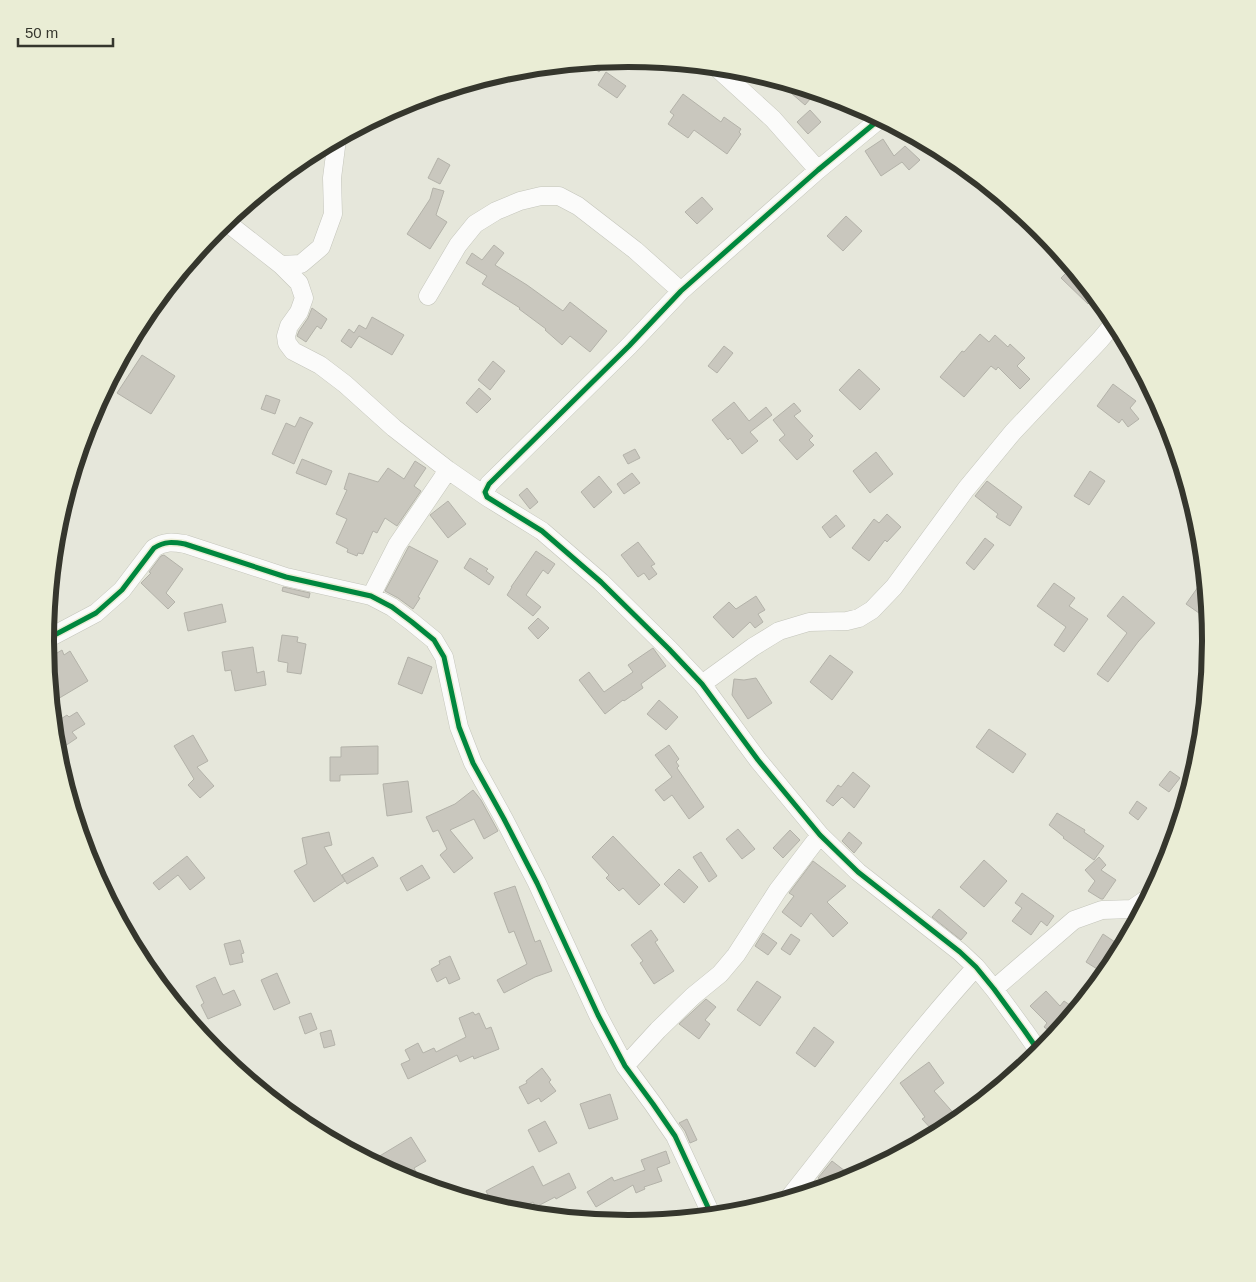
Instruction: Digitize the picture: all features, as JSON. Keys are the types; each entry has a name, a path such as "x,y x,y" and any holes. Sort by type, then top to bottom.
{"street":[{"path":"725,76 773,119 818,170"},
{"path":"487,497 485,492 489,484 629,346 681,291 818,170 875,123"},
{"path":"281,265 301,264 321,247 333,214 332,178 336,147"},
{"path":"428,296 458,245 475,224 512,204 541,196 560,196 578,206 635,250 681,291"},
{"path":"231,226 281,265 299,283 304,298 299,312 289,326 286,336 287,343 293,351 320,365 345,384 394,428 448,470 542,532 601,582 670,649 702,684 758,760 820,835 858,872 960,952 976,967 1035,1046"},
{"path":"702,684 753,647 779,631 809,622 847,621 858,618 872,610 894,587 966,489 1012,432 1109,329"},
{"path":"371,596 397,545 448,470"},
{"path":"54,635 96,613 122,590 154,548 161,543 172,542 185,544 286,577 371,596 392,607 434,640 444,657 459,727 472,764 504,819 598,1015 625,1066 675,1136 709,1209"},
{"path":"625,1066 693,996 720,974 736,955 778,890 820,835"},
{"path":"994,989 1074,920 1102,910 1132,909 1137,905"},
{"path":"795,1191 884,1076 976,967"}],"building":[{"path":"594,68 603,68 599,72"},
{"path":"606,72 626,86 617,98 598,85"},
{"path":"793,91 812,97 805,105 791,93"},
{"path":"683,94 721,122 724,117 741,129 739,132 741,134 727,154 694,130 688,138 668,124 674,115 670,112"},
{"path":"810,110 821,122 808,134 797,122"},
{"path":"883,139 894,156 905,146 920,160 909,170 902,162 881,176 865,151"},
{"path":"438,158 450,165 440,184 428,178"},
{"path":"433,188 444,191 436,215 447,222 430,249 407,234 430,199"},
{"path":"702,197 713,209 697,224 685,212"},
{"path":"846,216 862,231 843,251 827,236"},
{"path":"494,245 504,253 495,265 563,311 570,302 607,331 590,352 570,336 562,345 520,308 482,284 487,276 466,263 472,253 482,260"},
{"path":"1068,271 1091,301 1088,304 1061,278"},
{"path":"312,308 327,319 321,329 317,326 306,342 297,336"},
{"path":"372,317 404,335 392,355 359,336 351,348 341,341 349,329 354,333 359,325 366,329"},
{"path":"980,334 989,342 995,335 1008,347 1010,344 1025,358 1017,366 1030,379 1020,389 998,367 996,370 991,366 964,397 940,377 962,351 964,352"},
{"path":"724,346 733,353 717,373 708,366"},
{"path":"142,355 175,376 151,414 117,393"},
{"path":"493,361 505,371 490,390 478,380"},
{"path":"859,369 880,389 860,410 839,390"},
{"path":"1113,384 1136,401 1130,408 1139,419 1128,427 1122,419 1119,423 1097,406"},
{"path":"479,388 491,399 477,413 466,403"},
{"path":"266,395 280,400 275,414 261,409"},
{"path":"734,402 749,421 766,407 772,415 750,432 758,441 742,454 730,438 728,440 712,420"},
{"path":"794,403 801,411 794,416 813,436 809,440 814,445 797,460 779,440 785,435 773,420"},
{"path":"300,417 313,423 294,464 272,454 286,423 295,427"},
{"path":"635,449 640,458 628,464 623,455"},
{"path":"876,452 893,474 870,493 853,471"},
{"path":"302,459 332,471 326,485 296,473"},
{"path":"415,461 426,468 414,486 421,491 397,526 385,518 377,533 373,531 363,554 358,553 357,556 347,552 348,549 336,543 347,519 336,514 347,490 344,489 349,473 378,482 388,468 404,479"},
{"path":"1090,471 1105,481 1089,505 1074,496"},
{"path":"632,473 640,483 624,494 617,484"},
{"path":"599,476 612,492 594,508 581,492"},
{"path":"987,481 1022,507 1010,526 996,517 998,514 975,496"},
{"path":"527,488 538,502 530,509 519,495"},
{"path":"448,501 466,524 448,538 430,515"},
{"path":"887,514 901,527 887,542 885,540 869,561 852,548 874,519 879,523"},
{"path":"836,515 845,526 830,538 822,527"},
{"path":"985,538 994,545 974,570 966,563"},
{"path":"638,542 655,564 651,566 657,574 649,580 644,573 638,577 621,555"},
{"path":"409,546 438,561 413,609 385,591"},
{"path":"536,551 555,564 548,574 543,570 526,595 541,607 533,616 507,595"},
{"path":"164,555 183,569 166,593 175,602 168,609 141,583 151,573 149,572 161,556"},
{"path":"470,558 488,569 486,571 494,577 489,585 464,568"},
{"path":"1054,583 1075,598 1069,606 1088,619 1064,652 1054,645 1066,627 1037,606"},
{"path":"283,587 310,593 309,598 282,591"},
{"path":"1198,587 1199,588 1201,615 1186,604"},
{"path":"756,596 765,610 758,614 763,622 755,628 750,622 733,638 713,617 729,602 736,609"},
{"path":"1123,596 1155,623 1108,682 1097,674 1127,633 1107,616"},
{"path":"222,604 226,622 188,631 184,613"},
{"path":"538,618 549,628 538,639 528,628"},
{"path":"282,635 298,637 297,642 306,644 301,674 287,672 288,663 278,661"},
{"path":"253,647 257,673 264,671 266,685 235,691 231,670 225,671 222,652"},
{"path":"653,648 666,666 641,684 643,688 605,714 579,680 589,672 604,692 633,672 628,665"},
{"path":"62,650 64,655 70,651 88,681 57,699 55,679 54,655"},
{"path":"830,655 853,672 832,700 810,682"},
{"path":"408,657 432,667 422,694 398,684"},
{"path":"756,678 772,703 748,719 732,695 734,679"},
{"path":"659,700 678,717 666,730 647,714"},
{"path":"77,712 85,724 72,732 77,738 65,746 60,720 67,715 69,717"},
{"path":"989,729 1026,754 1013,773 976,747"},
{"path":"193,735 208,761 197,767 214,786 200,798 188,785 194,779 174,746"},
{"path":"669,745 679,759 676,762 679,766 677,768 704,807 689,819 672,795 664,801 655,790 672,777 655,755"},
{"path":"378,746 378,774 340,775 340,781 330,781 330,757 341,757 341,747"},
{"path":"1170,771 1180,778 1169,792 1159,785"},
{"path":"853,772 870,786 854,808 842,797 833,806 826,801 838,785 841,787"},
{"path":"408,781 412,812 387,816 383,784"},
{"path":"473,790 481,800 498,831 484,839 474,819 450,830 473,858 454,873 440,855 447,849 438,830 433,832 426,817 455,804"},
{"path":"1137,801 1147,808 1138,820 1129,813"},
{"path":"1057,813 1085,830 1084,832 1104,846 1094,860 1063,838 1049,825"},
{"path":"738,829 755,849 742,859 726,839"},
{"path":"790,830 800,840 783,858 773,848"},
{"path":"329,832 332,845 324,847 345,881 314,902 294,871 307,864 302,838"},
{"path":"849,832 862,843 854,853 842,841"},
{"path":"613,836 660,885 639,905 623,888 619,891 606,878 609,875 592,857"},
{"path":"701,852 717,876 709,882 693,857"},
{"path":"187,856 205,878 190,890 178,875 159,890 153,883"},
{"path":"373,857 378,866 347,884 342,875"},
{"path":"1099,857 1106,865 1101,870 1116,880 1103,899 1088,891 1095,881 1085,870"},
{"path":"984,860 1007,881 984,907 960,887"},
{"path":"813,861 846,886 827,902 848,923 833,937 811,913 801,927 782,912 794,896 789,893"},
{"path":"422,865 430,878 407,891 400,878"},
{"path":"679,869 698,887 684,903 664,884"},
{"path":"515,886 535,942 540,940 552,971 535,977 504,993 497,980 527,964 514,931 509,933 494,893"},
{"path":"1022,893 1054,916 1047,926 1041,921 1031,935 1012,921 1022,908 1015,903"},
{"path":"939,909 967,933 961,940 932,917"},
{"path":"651,930 658,940 655,942 674,971 654,984 640,963 643,961 631,945"},
{"path":"763,933 777,943 768,955 755,946"},
{"path":"791,934 800,940 790,955 781,949"},
{"path":"1103,934 1116,943 1098,970 1086,962"},
{"path":"240,940 244,953 241,954 243,962 230,965 224,944"},
{"path":"450,956 460,979 449,984 446,977 437,982 431,969 440,964 439,961"},
{"path":"277,973 290,1003 274,1010 261,980"},
{"path":"215,977 223,995 234,990 241,1005 208,1019 201,1005 204,1003 196,986"},
{"path":"757,981 781,997 760,1026 737,1010"},
{"path":"1046,991 1060,1006 1064,1001 1072,1006 1049,1031 1044,1027 1047,1023 1030,1006"},
{"path":"706,999 716,1007 705,1020 710,1024 699,1039 679,1024"},
{"path":"473,1012 475,1015 479,1013 486,1029 491,1027 499,1049 474,1059 473,1056 460,1062 457,1055 408,1079 401,1064 410,1060 405,1050 418,1043 423,1053 434,1048 436,1052 466,1037 459,1018"},
{"path":"311,1013 317,1029 305,1034 299,1017"},
{"path":"814,1027 834,1042 815,1067 796,1053"},
{"path":"331,1030 335,1045 324,1048 320,1033"},
{"path":"929,1062 944,1083 934,1091 954,1113 931,1128 922,1119 925,1117 900,1083"},
{"path":"542,1068 556,1091 541,1102 539,1098 528,1104 519,1087 527,1083 526,1081"},
{"path":"610,1094 618,1119 589,1129 580,1104"},
{"path":"687,1119 697,1140 690,1143 679,1123"},
{"path":"545,1121 557,1143 539,1152 528,1130"},
{"path":"411,1137 426,1161 414,1168 418,1176 378,1157"},
{"path":"666,1151 670,1163 657,1168 662,1181 644,1187 645,1189 636,1193 633,1185 596,1207 587,1192 612,1177 614,1181 645,1170 641,1160"},
{"path":"832,1161 845,1171 843,1174 823,1181 818,1178"},
{"path":"533,1166 543,1186 569,1173 576,1188 536,1207 533,1202 526,1206 490,1198 486,1191"}],"cycle path":[{"path":"875,123 818,170 681,291 629,346 489,484 485,492 487,497 542,531 601,582 669,649 702,684 758,760 820,835 858,872 960,952 976,967 1035,1046"},
{"path":"54,635 96,613 122,590 154,548 165,543 173,543 185,544 286,577 371,596 392,607 434,640 444,657 459,727 473,763 537,883 598,1015 625,1066 675,1136 709,1209"}]}
